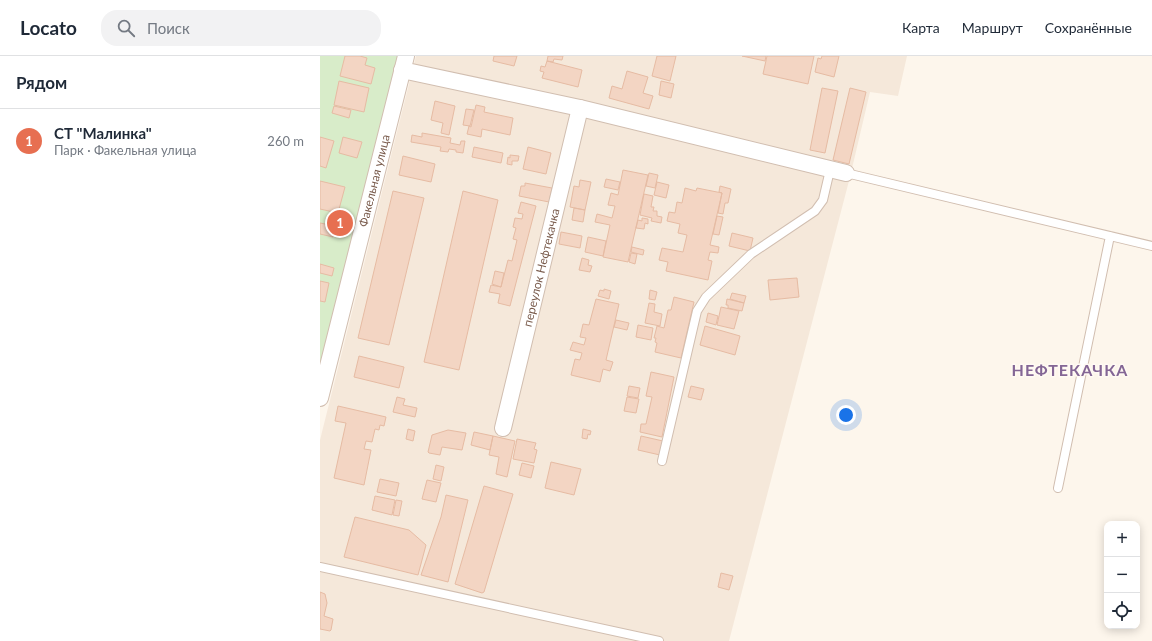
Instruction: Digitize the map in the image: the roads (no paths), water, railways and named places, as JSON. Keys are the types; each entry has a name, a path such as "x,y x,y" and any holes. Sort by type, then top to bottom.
{"street":[{"path":"404,63 846,174"},
{"name":"Факельная улица","path":"320,398 404,63"},
{"name":"переулок Нефтекачка","path":"504,428 580,108"}],"lane":[{"path":"662,461 697,311 706,297 751,254 815,211 823,200 830,170"},
{"path":"846,174 1152,246"},
{"path":"1058,488 1110,236"},
{"path":"320,567 659,641"}],"place":[{"name":"СТ \"Малинка\"","path":"340,223"}],"district":[{"name":"НЕФТЕКАЧКА","path":"1070,370"}]}
